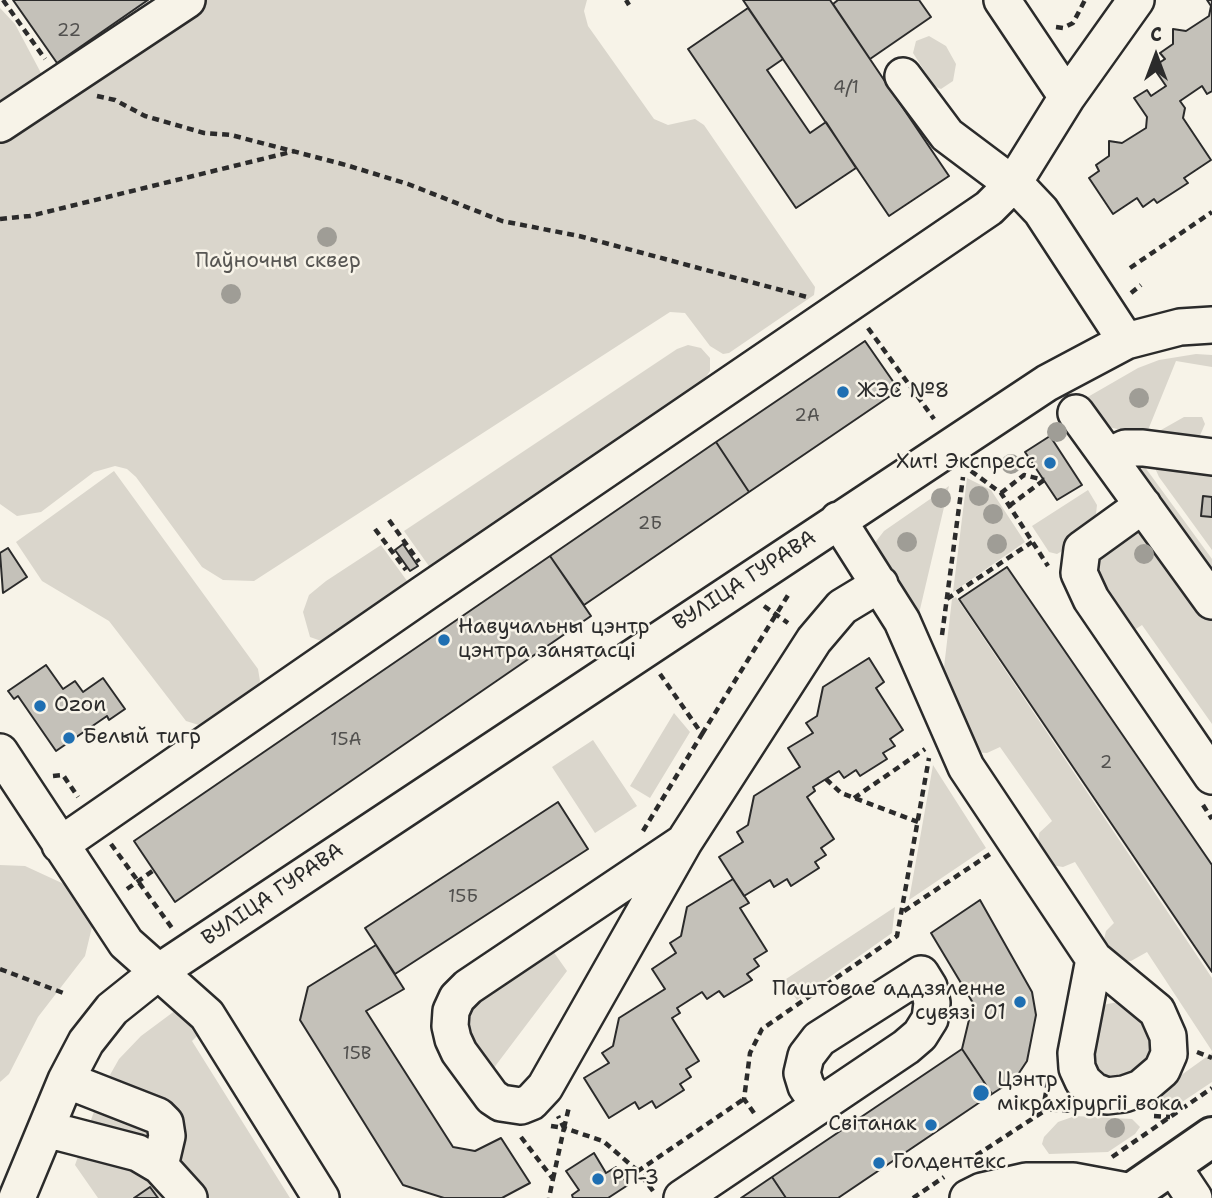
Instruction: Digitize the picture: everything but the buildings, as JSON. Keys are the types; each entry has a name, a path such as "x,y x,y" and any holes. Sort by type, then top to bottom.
{"main road":[{"path":"1128,1195 1212,1138"}],"street":[{"path":"0,124 63,85 187,0"},
{"path":"1002,0 1066,97"},
{"path":"60,845 429,589 853,314 978,217 1013,184 1066,97 1136,0"},
{"path":"903,76 947,135 1013,184 1050,222 1126,341"},
{"name":"ВУЛІЦА ГУРАВА","path":"17,1198 66,1080 97,1025 124,997 1047,383 1126,341 1180,327 1212,326"},
{"path":"1076,413 1212,601"},
{"path":"1108,456 1125,448 1143,448 1212,457"},
{"path":"1143,505 1082,549 1079,573 1091,600 1212,776"},
{"path":"838,520 880,584 912,641 966,767 1094,959 1157,1011 1166,1028 1169,1045 1162,1070 1132,1092 1107,1096 1088,1087 1079,1075 1076,1053 1094,959"},
{"path":"684,842 468,987 457,998 451,1011 453,1039 459,1052 492,1097 501,1103 521,1106 531,1102 545,1087 684,842 821,629 842,607 880,584"},
{"path":"0,752 126,943 207,1015 321,1198"},
{"path":"66,1080 159,1116 165,1124 167,1136 160,1166"},
{"path":"682,1198 819,1105"},
{"path":"47,1129 127,1149 160,1166 189,1198"},
{"path":"1172,1165 1194,1198"},
{"path":"961,1185 1073,1181 1128,1195"}],"path":[{"path":"3,0 68,90 115,100 145,116 204,133 231,135 296,151 408,184 502,221 534,225 591,239 853,314 886,349 934,419"},
{"path":"1049,22 1057,27 1068,26 1085,0"},
{"path":"0,219 30,216 296,151"},
{"path":"1130,268 1212,212"},
{"path":"942,639 964,466"},
{"path":"1001,493 1024,475 1044,480 1009,506"},
{"path":"389,520 429,589"},
{"path":"375,529 429,589"},
{"path":"947,600 1032,542"},
{"path":"702,734 795,583"},
{"path":"769,1137 744,1099 750,1053 762,1029 897,936 931,745 854,798"},
{"path":"826,779 836,790 918,822"},
{"path":"903,912 996,850"},
{"path":"117,895 154,870"},
{"path":"0,969 66,994"},
{"path":"1043,1110 1049,1073"},
{"path":"965,1163 1043,1110 1088,1087"},
{"path":"1073,1181 1212,1088"},
{"path":"492,1097 553,1179"},
{"path":"638,1171 744,1099"},
{"path":"549,1198 564,1128 603,1141 638,1171 658,1198"},
{"path":"913,1198 961,1185"}],"green space":[{"name":"Паўночны сквер","path":"207,0 587,0 584,11 588,26 654,119 668,125 695,119 704,125 815,287 814,295 729,353 723,354 710,346 685,313 670,312 254,581 223,580 202,567 136,477 127,469 115,466 94,472 41,512 17,516 0,504 0,8 15,24 41,73 53,81 86,83"},
{"path":"929,36 946,46 956,64 953,81 941,89 934,86 913,53 916,41"},
{"path":"688,345 701,348 710,358 710,371 702,383 431,569 404,531 677,349"},
{"path":"1196,354 1212,355 1212,367 1176,361 1146,435 1108,427 1086,398 1138,368 1159,360"},
{"path":"1184,417 1202,417 1205,424 1198,440 1212,473 1212,550 1159,477 1151,459 1154,434"},
{"path":"1139,459 1212,559 1212,581 1137,473"},
{"path":"114,471 258,669 260,681 254,692 202,726 186,721 109,621 42,581 16,542"},
{"path":"967,478 991,490 1025,542 953,592"},
{"path":"949,486 917,622 875,552 874,544 884,531"},
{"path":"1088,490 1097,505 1096,514 1062,551 1057,554 1049,552 1032,526"},
{"path":"1137,525 1212,618 1212,724 1142,625 1128,634 1097,586 1091,556"},
{"path":"381,545 410,585 324,642 310,637 303,612 309,595"},
{"path":"956,597 1212,978 1212,1051 1147,952 1131,961 1117,960 1103,943 1106,931 1114,923 1075,862 1063,867 1051,865 1038,848 1039,833 1052,821 1000,747 987,753 973,752 941,693 952,599"},
{"path":"674,713 690,732 650,798 630,786"},
{"path":"593,740 637,806 595,833 552,767"},
{"path":"933,765 986,848 909,900"},
{"path":"0,865 25,866 64,884 77,897 92,927 85,956 38,1017 9,1074 0,1082"},
{"path":"895,907 892,933 797,1000 783,981"},
{"path":"548,944 567,971 487,1077 459,1014"},
{"path":"1119,1002 1141,1017 1154,1040 1152,1058 1132,1074 1112,1081 1097,1074 1092,1060 1102,1008 1107,1004"},
{"path":"176,1010 203,1030 192,1041 290,1198 98,1198 75,1165 102,1089 119,1059 141,1036"},
{"path":"1212,1053 1212,1082 1173,1108 1163,1109 1155,1105 1153,1097 1159,1091"},
{"path":"1075,1116 1132,1119 1140,1127 1135,1134 1108,1152 1049,1154 1042,1144 1044,1137 1058,1122"}],"place":[{"name":"ЖЭС №8","path":"843,392"},
{"name":"Хит! Экспресс","path":"1050,463"},
{"name":"Навучальны цэнтр цэнтра занятасці","path":"444,640"},
{"name":"Ozon","path":"40,706"},
{"name":"Белый тигр","path":"69,738"},
{"name":"Паштовае аддзяленне сувязі 01","path":"1020,1002"},
{"name":"Цэнтр мікрахірургіі вока","path":"981,1093"},
{"name":"Світанак","path":"931,1125"},
{"name":"Голдентекс","path":"879,1163"},
{"name":"РП-3","path":"598,1179"}]}
